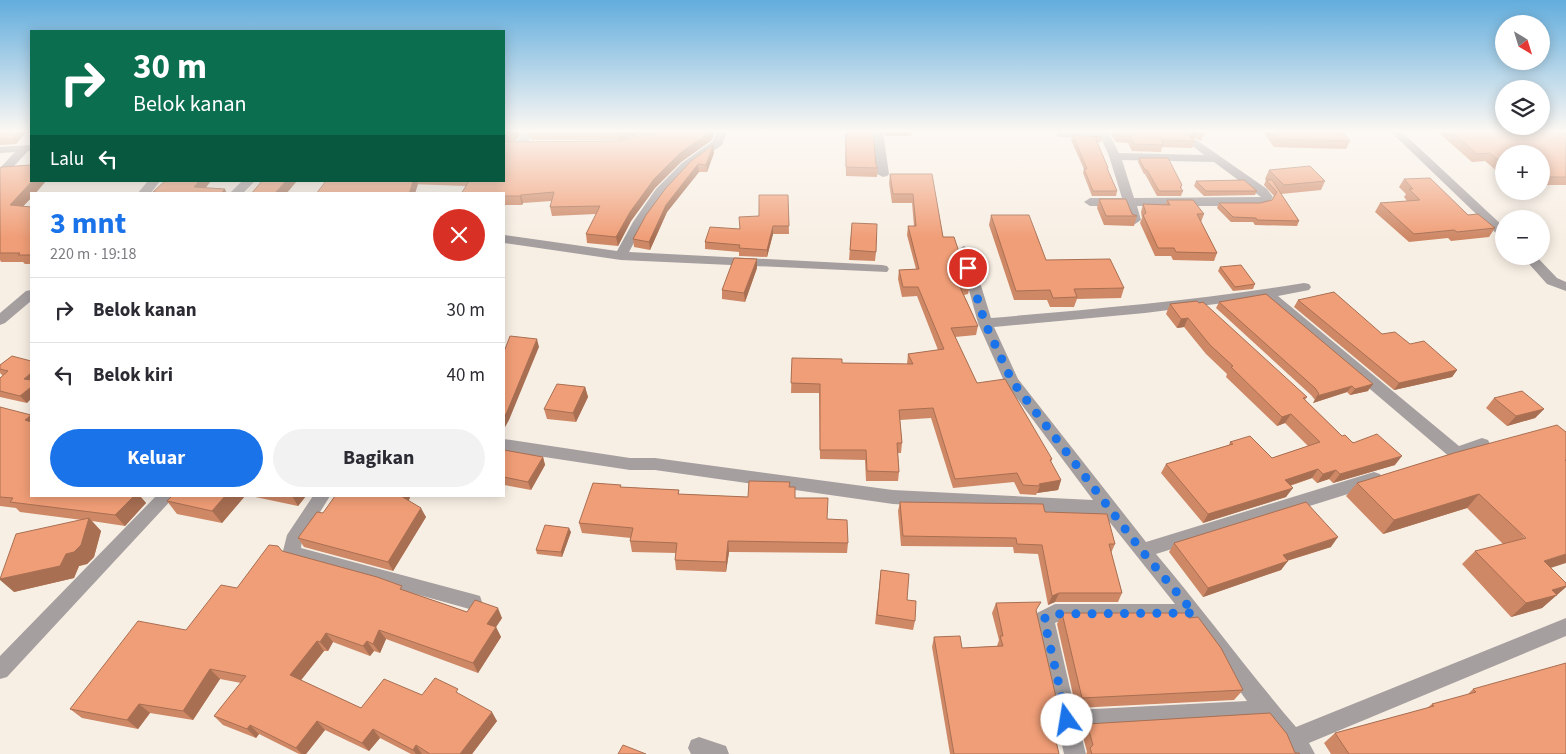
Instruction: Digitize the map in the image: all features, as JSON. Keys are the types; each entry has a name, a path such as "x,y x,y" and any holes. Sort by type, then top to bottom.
{"street":[{"path":"621,256 637,224 653,199 685,167"},
{"path":"882,167 883,174"},
{"path":"1118,167 1135,220"},
{"path":"1090,202 1258,202 1265,200 1267,197 1262,192 1227,167"},
{"path":"1433,167 1495,226"},
{"path":"146,192 153,182"},
{"path":"238,192 248,182"},
{"path":"505,239 621,256 882,269"},
{"path":"964,250 985,323 1012,381 1108,508 1194,613 1298,747 1566,627"},
{"path":"1537,265 1552,281 1566,288"},
{"path":"985,323 1199,302 1267,294 1304,287"},
{"path":"1267,294 1457,454"},
{"path":"0,320 30,295"},
{"path":"1199,302 1213,315"},
{"path":"505,444 630,464 655,464 893,497 1108,508"},
{"path":"1439,459 1482,444"},
{"path":"1142,551 1394,473"},
{"path":"0,670 166,497"},
{"path":"321,497 293,540 292,551 296,554 473,602"},
{"path":"1075,754 1044,619 1050,614 1194,613"},
{"path":"1067,720 1268,710"}],"building":[{"path":"30,167 31,182 10,205 30,207 30,255 0,253 0,168"},
{"path":"505,167 666,167 654,179 630,212 616,237 586,234 600,206 550,207 554,192 505,196 505,192 462,192 468,182 505,182"},
{"path":"685,167 696,167 666,205 649,242 633,239 646,215 666,188"},
{"path":"1086,167 1108,167 1117,191 1093,191 1084,169 1087,169"},
{"path":"1144,167 1173,167 1183,191 1159,191 1147,170"},
{"path":"1311,167 1325,181 1284,185 1269,170"},
{"path":"1550,167 1566,167 1566,177 1550,177"},
{"path":"890,174 932,174 943,237 954,237 970,285 959,285 978,326 951,328 977,383 1005,379 1052,459 1050,460 1061,480 1039,484 1040,486 1023,485 1017,473 955,479 933,408 899,410 902,443 897,443 899,472 867,471 866,450 820,450 820,384 791,383 792,358 842,359 842,363 913,364 908,354 944,349 918,287 903,287 899,270 919,269 908,226 916,226 913,194 893,194"},
{"path":"1430,178 1468,215 1478,214 1495,228 1414,234 1380,203 1420,200 1409,189 1413,189 1404,179"},
{"path":"1244,180 1257,191 1206,191 1196,181"},
{"path":"1266,180 1272,180 1299,221 1257,220 1256,218 1233,217 1219,203 1260,203 1272,200 1277,192"},
{"path":"164,182 198,182 194,187 225,189 222,192 153,192"},
{"path":"261,182 285,182 276,192 253,192"},
{"path":"325,182 413,182 410,192 318,192"},
{"path":"759,195 788,195 789,226 773,226 767,250 739,248 740,245 705,242 710,227 740,229 739,217 759,216"},
{"path":"1099,199 1126,199 1132,214 1137,216 1106,216"},
{"path":"1167,200 1193,200 1204,214 1197,214 1217,253 1176,252 1174,248 1158,248 1143,215 1146,213 1143,204 1170,205"},
{"path":"991,215 1029,215 1046,260 1110,259 1124,288 1074,289 1077,297 1053,298 1050,290 1016,291"},
{"path":"852,223 877,224 876,252 850,250"},
{"path":"734,258 757,259 744,293 722,290"},
{"path":"1241,265 1255,284 1235,287 1220,267"},
{"path":"1334,292 1382,334 1395,332 1410,344 1424,341 1457,370 1399,383 1298,300"},
{"path":"1266,294 1373,384 1355,389 1352,386 1317,396 1319,394 1315,388 1219,302"},
{"path":"1197,301 1199,303 1203,302 1307,397 1303,398 1342,436 1345,435 1353,443 1377,434 1402,456 1340,474 1336,470 1323,474 1318,469 1285,480 1293,488 1208,514 1166,464 1233,444 1230,442 1250,436 1272,458 1320,442 1291,414 1282,417 1210,345 1188,318 1181,319 1170,304"},
{"path":"510,336 537,339 505,415 505,349"},
{"path":"12,356 30,361 30,374 24,379 30,380 30,388 20,396 0,391 0,378 8,371 0,369 0,365"},
{"path":"557,384 585,387 573,413 544,409"},
{"path":"1522,391 1544,409 1516,416 1494,398"},
{"path":"0,407 30,415 25,420 30,422 30,497 133,497 115,515 10,502 13,498 0,497"},
{"path":"1557,425 1566,432 1566,554 1544,561 1566,583 1566,586 1552,590 1557,595 1526,603 1475,551 1526,538 1479,494 1394,520 1357,483 1454,453"},
{"path":"505,450 543,457 528,482 505,477"},
{"path":"749,481 790,482 789,487 795,487 795,498 828,498 827,519 847,520 848,543 728,541 726,562 675,560 677,543 630,541 633,528 579,523 593,483 621,485 620,487 679,490 678,494 748,497"},
{"path":"171,497 224,497 212,511 167,501"},
{"path":"334,497 403,497 421,508 388,562 298,538 317,512 323,513"},
{"path":"900,502 1043,504 1045,512 1107,514 1115,544 1109,544 1122,593 1059,593 1052,596 1042,545 1017,544 1016,538 903,536"},
{"path":"1306,502 1338,537 1283,555 1288,561 1208,588 1174,543"},
{"path":"89,518 81,545 74,552 66,554 60,566 0,579 16,534"},
{"path":"545,525 569,528 561,552 536,550"},
{"path":"269,545 278,546 282,551 377,577 402,586 400,589 467,612 475,600 498,608 487,624 496,627 473,663 379,630 373,644 367,641 363,646 326,633 320,642 317,641 290,675 361,708 384,679 422,695 435,678 458,689 456,692 492,712 460,754 430,754 416,745 413,750 373,729 362,743 317,721 296,748 250,725 247,729 214,716 246,676 210,669 183,711 139,704 127,720 70,709 138,621 186,630 221,585 237,588"},
{"path":"881,570 909,574 907,600 916,601 915,621 877,615"},
{"path":"1041,602 1036,610 1061,719 1051,720 1059,754 954,754 934,637 960,636 962,648 1003,646 1000,636 1003,636 996,603"},
{"path":"1062,613 1187,613 1189,618 1198,617 1221,648 1243,690 1082,698"},
{"path":"1566,663 1566,754 1349,754 1335,733 1434,706 1432,704 1476,692 1473,689"},
{"path":"1270,713 1287,734 1295,753 1300,754 1092,754 1090,748 1093,745 1087,724"},
{"path":"623,745 646,754 618,754"}],"route":[{"path":"968,268 985,323 1012,381 1142,551 1194,613 1055,613 1050,614 1044,619 1067,720"}]}
